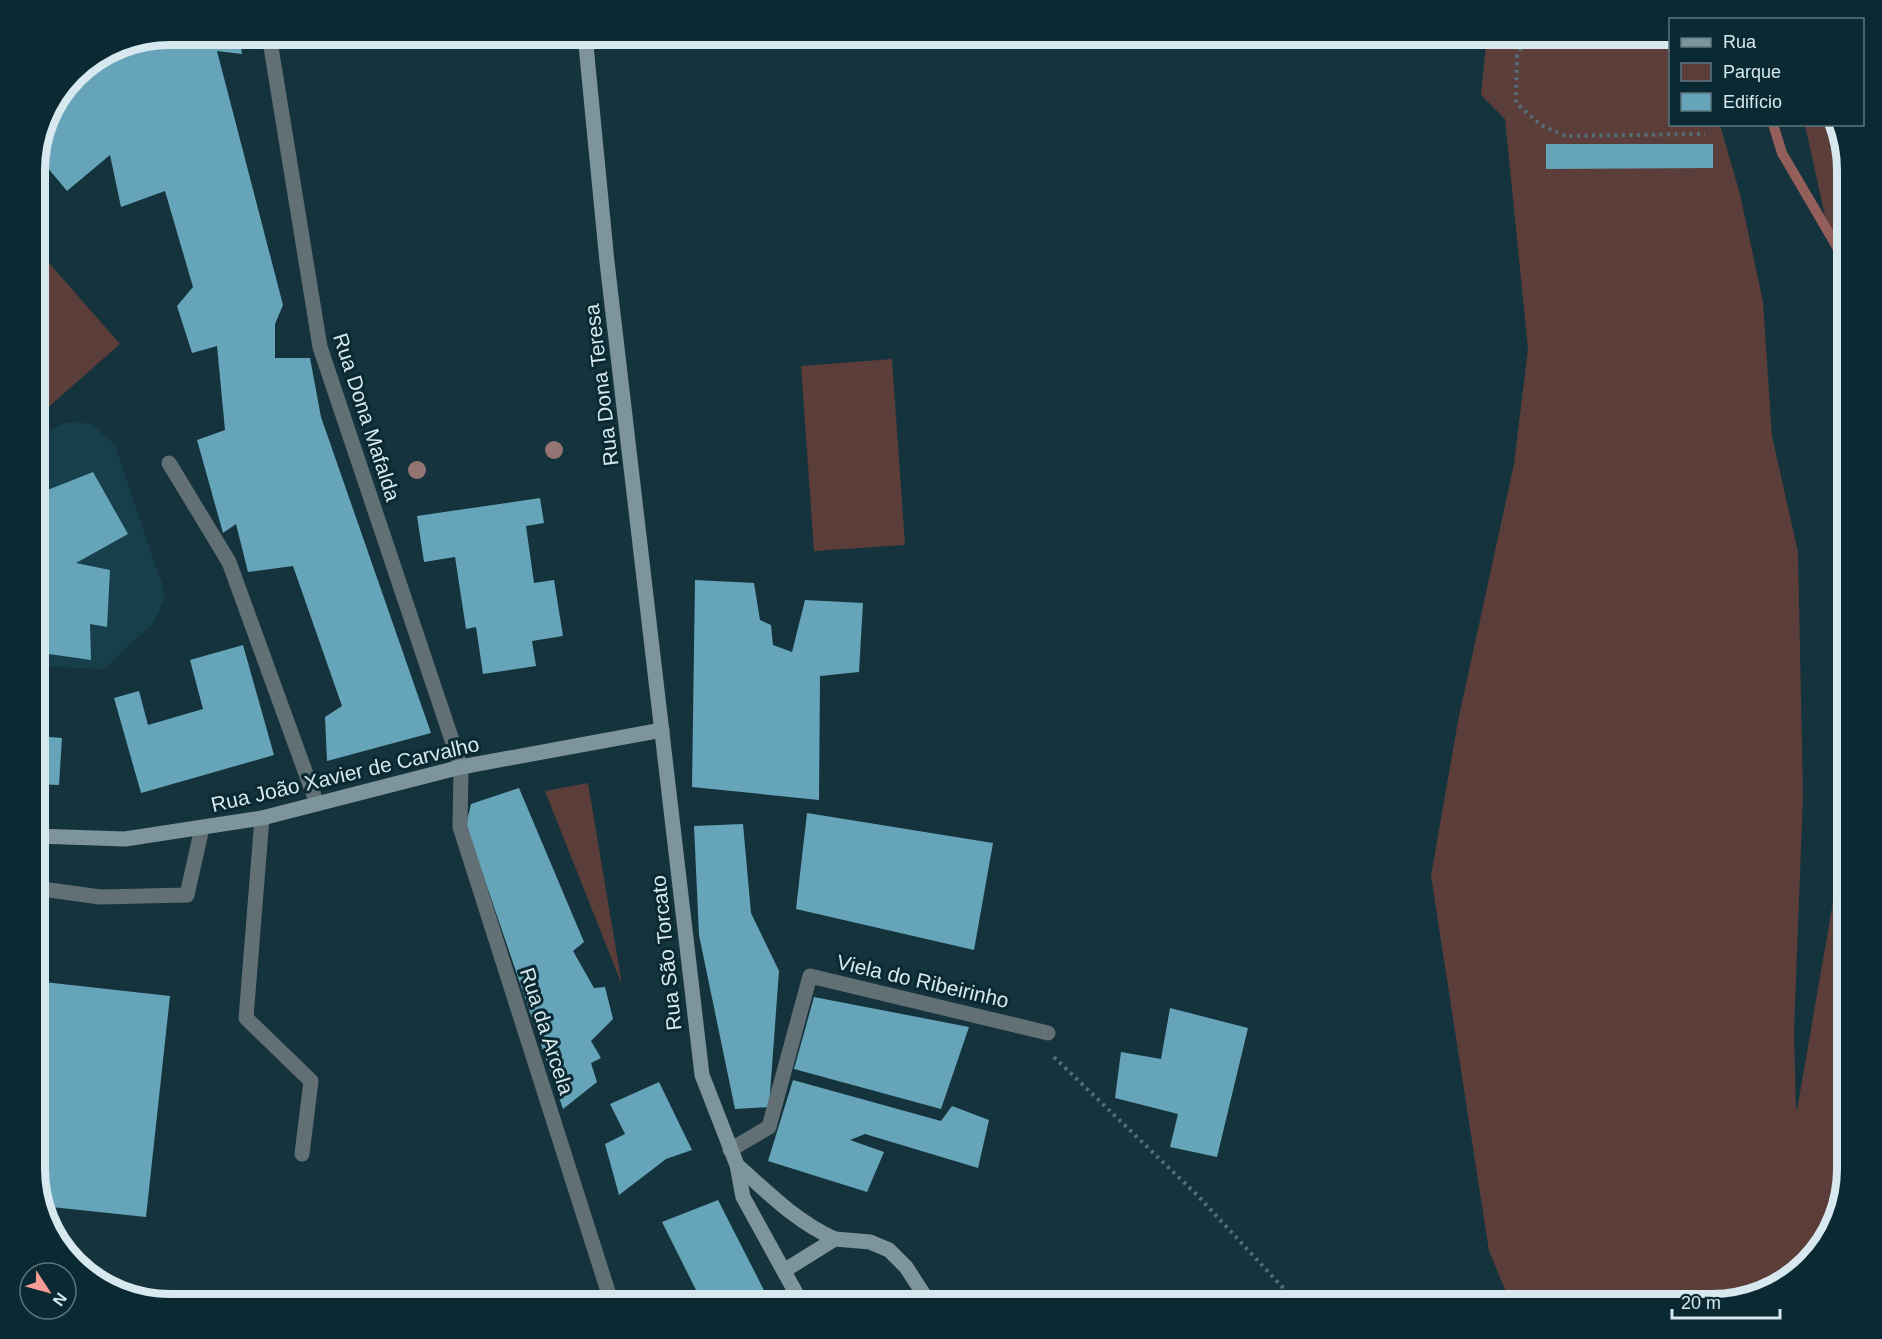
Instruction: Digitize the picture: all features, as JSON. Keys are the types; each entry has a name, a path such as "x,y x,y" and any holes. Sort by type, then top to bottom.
{"street":[{"name":"Rua Dona Mafalda","path":"271,45 320,347 462,767"},
{"name":"Rua Dona Teresa","path":"586,45 607,262 662,730"},
{"path":"169,463 229,562 317,804"},
{"name":"Rua João Xavier de Carvalho","path":"45,836 125,839 262,818 462,767 662,730"},
{"name":"Rua São Torcato","path":"662,730 702,1076 737,1166 743,1197 797,1294"},
{"name":"Rua da Arcela","path":"462,767 460,827 609,1294"},
{"path":"262,818 246,1017 312,1081 302,1154"},
{"path":"45,889 100,897 187,895 202,828"},
{"name":"Viela do Ribeirinho","path":"730,1150 770,1126 810,976 1048,1033"},
{"name":"Rua São Torcato","path":"737,1166 792,1215 813,1229 835,1239"},
{"path":"785,1270 835,1239 870,1242 889,1250 906,1267 923,1294"}],"path":[{"path":"1522,45 1517,55 1516,102 1541,125 1565,136 1706,135"},
{"path":"1027,1028 1072,1076 1197,1195 1288,1294"}],"shaded area":[{"path":"78,422 93,425 115,445 162,584 164,599 154,622 104,669 45,666 45,433 65,423"}],"green space":[{"path":"1486,45 1669,45 1669,126 1720,126 1740,194 1763,302 1772,436 1798,552 1803,796 1794,1031 1797,1110 1837,879 1837,1177 1835,1193 1824,1224 1811,1245 1800,1257 1781,1273 1744,1290 1712,1294 1507,1294 1489,1251 1431,876 1458,721 1514,464 1528,349 1505,119 1481,95"},
{"path":"1805,126 1828,126 1833,138 1837,170 1837,271"},
{"path":"45,258 120,344 45,410"},
{"path":"892,359 905,545 814,551 801,366"},
{"path":"588,783 622,985 545,791"}],"building":[{"path":"241,45 242,54 217,51 283,305 275,324 275,358 310,358 321,417 431,733 327,761 325,717 342,706 293,566 248,572 236,524 223,533 197,440 225,430 217,346 192,353 177,306 193,287 165,191 121,207 110,155 67,191 45,165 46,154 49,138 58,115 71,94 88,76 107,62 146,47"},
{"path":"1546,144 1713,144 1713,168 1546,169"},
{"path":"93,472 128,534 76,563 110,570 107,627 90,624 91,660 45,653 45,491"},
{"path":"540,498 544,523 526,526 534,583 554,580 563,636 532,641 536,666 483,674 476,627 466,629 455,557 424,562 417,516"},
{"path":"695,580 754,583 760,620 771,625 773,645 792,652 805,600 863,603 859,672 820,676 819,800 692,787"},
{"path":"243,645 274,755 141,793 114,698 139,691 148,725 203,709 190,660"},
{"path":"45,737 62,738 59,785 45,784"},
{"path":"519,788 584,942 573,951 594,988 605,987 613,1019 591,1041 601,1058 591,1063 597,1082 563,1109 466,825 471,804"},
{"path":"807,813 993,843 974,950 796,909"},
{"path":"743,824 751,913 779,971 769,1107 735,1109 699,935 694,826"},
{"path":"45,982 170,996 146,1217 51,1207 45,1177"},
{"path":"814,997 969,1027 941,1109 794,1069"},
{"path":"1170,1008 1248,1028 1217,1157 1170,1147 1178,1114 1115,1098 1121,1052 1161,1059"},
{"path":"793,1080 941,1121 952,1106 989,1120 978,1168 865,1134 850,1140 884,1152 867,1192 768,1161"},
{"path":"659,1082 692,1150 666,1159 619,1195 605,1144 625,1134 610,1104"},
{"path":"718,1200 766,1294 698,1294 662,1222"}],"waterway":[{"path":"1774,126 1782,153 1837,247"}]}
